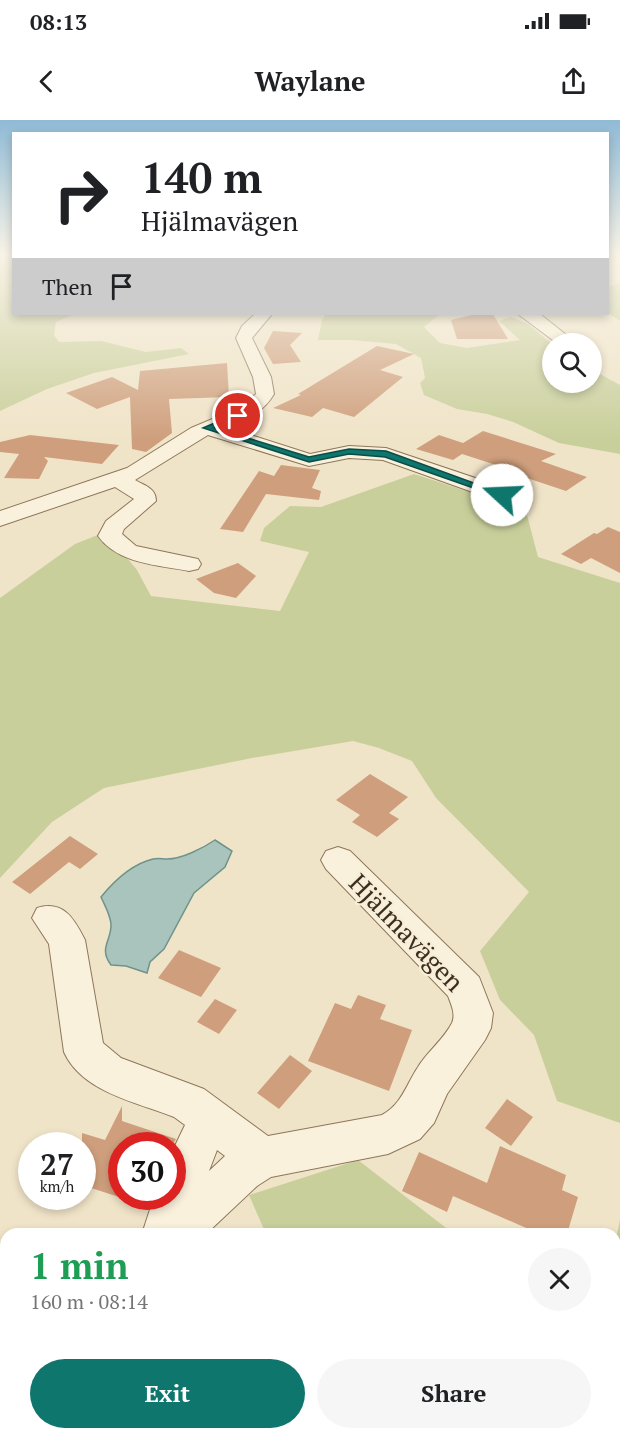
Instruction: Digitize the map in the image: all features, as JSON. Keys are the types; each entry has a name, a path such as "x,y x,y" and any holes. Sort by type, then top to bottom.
{"street":[{"path":"1,517 135,473 186,439 248,411 260,402 265,394 262,377 244,338 248,330 261,317"},
{"path":"536,317 541,318 552,333"},
{"path":"207,428 309,460 349,452 386,454 502,495"},
{"path":"118,480 145,494 146,501 114,526 110,536 128,550 189,564"},
{"name":"Hjälmavägen","path":"179,1228 241,1171 262,1158 388,1134 405,1125 419,1109 432,1081 471,1029 473,1012 465,988 338,860"},
{"path":"50,918 67,940 84,1052 106,1071 189,1103 262,1158"},
{"path":"167,1228 185,1171 210,1120"}],"green space":[{"path":"0,317 69,317 56,322 54,335 59,342 101,341 146,352 181,348 189,354 94,373 47,389 0,411"},
{"path":"324,317 437,317 424,327 440,343 467,348 520,340 499,321 511,317 528,324 542,336 542,393 602,393 602,375 620,385 620,454 559,443 513,422 487,414 457,409 424,395 420,383 425,378 421,358 396,344 318,340"},
{"path":"414,474 495,500 527,515 538,557 620,583 620,1123 557,1101 534,1035 500,1000 480,951 529,892 436,798 412,761 353,741 252,758 104,788 52,822 0,878 0,598 75,544 105,532 137,570 151,596 280,611 309,552 260,541 264,528 290,506 321,507"},
{"path":"358,1160 446,1228 263,1228 249,1195"}],"water":[{"path":"215,840 232,851 225,867 194,893 164,949 150,962 147,973 126,966 111,965 107,959 106,949 111,924 101,897 118,879 145,861 173,859 198,850"}],"building":[{"path":"465,317 495,317 508,339 457,339 451,320"},
{"path":"273,331 302,333 290,345 301,362 273,364 264,348"},
{"path":"377,346 414,354 380,370 403,377 354,417 323,408 312,417 273,408 301,395 298,394"},
{"path":"227,363 229,397 169,399 172,433 146,452 132,449 130,397 97,409 66,393 112,377 138,390 140,371"},
{"path":"483,431 556,454 541,461 587,477 566,491 515,474 522,470 518,472 462,454 453,460 416,449 439,435 463,443"},
{"path":"30,435 119,445 102,464 44,457 48,461 39,479 4,478 19,454 0,452 0,442"},
{"path":"281,465 320,470 312,488 321,491 319,500 266,494 243,532 220,529 259,471 274,476"},
{"path":"608,527 620,532 620,573 591,558 581,564 561,554 594,533 597,534"},
{"path":"238,563 256,576 236,598 214,593 196,579"},
{"path":"370,774 408,797 389,813 399,819 377,837 352,822 360,815 336,800"},
{"path":"70,836 98,854 80,869 69,862 30,894 12,882"},
{"path":"179,950 221,968 201,997 158,978"},
{"path":"358,995 386,1005 380,1019 412,1030 389,1091 308,1061 335,1003 351,1009"},
{"path":"215,999 237,1010 219,1034 197,1022"},
{"path":"290,1055 312,1071 279,1109 257,1093"},
{"path":"507,1099 533,1117 511,1146 485,1128"},
{"path":"122,1106 122,1121 155,1132 109,1132"},
{"path":"108,1134 108,1193 96,1190 96,1137 105,1140"},
{"path":"500,1146 566,1175 562,1190 578,1197 569,1228 526,1228 453,1196 447,1212 402,1191 419,1152 487,1183"}],"route":[{"path":"238,416 207,428 309,460 349,452 386,454 406,459 502,495"}]}
